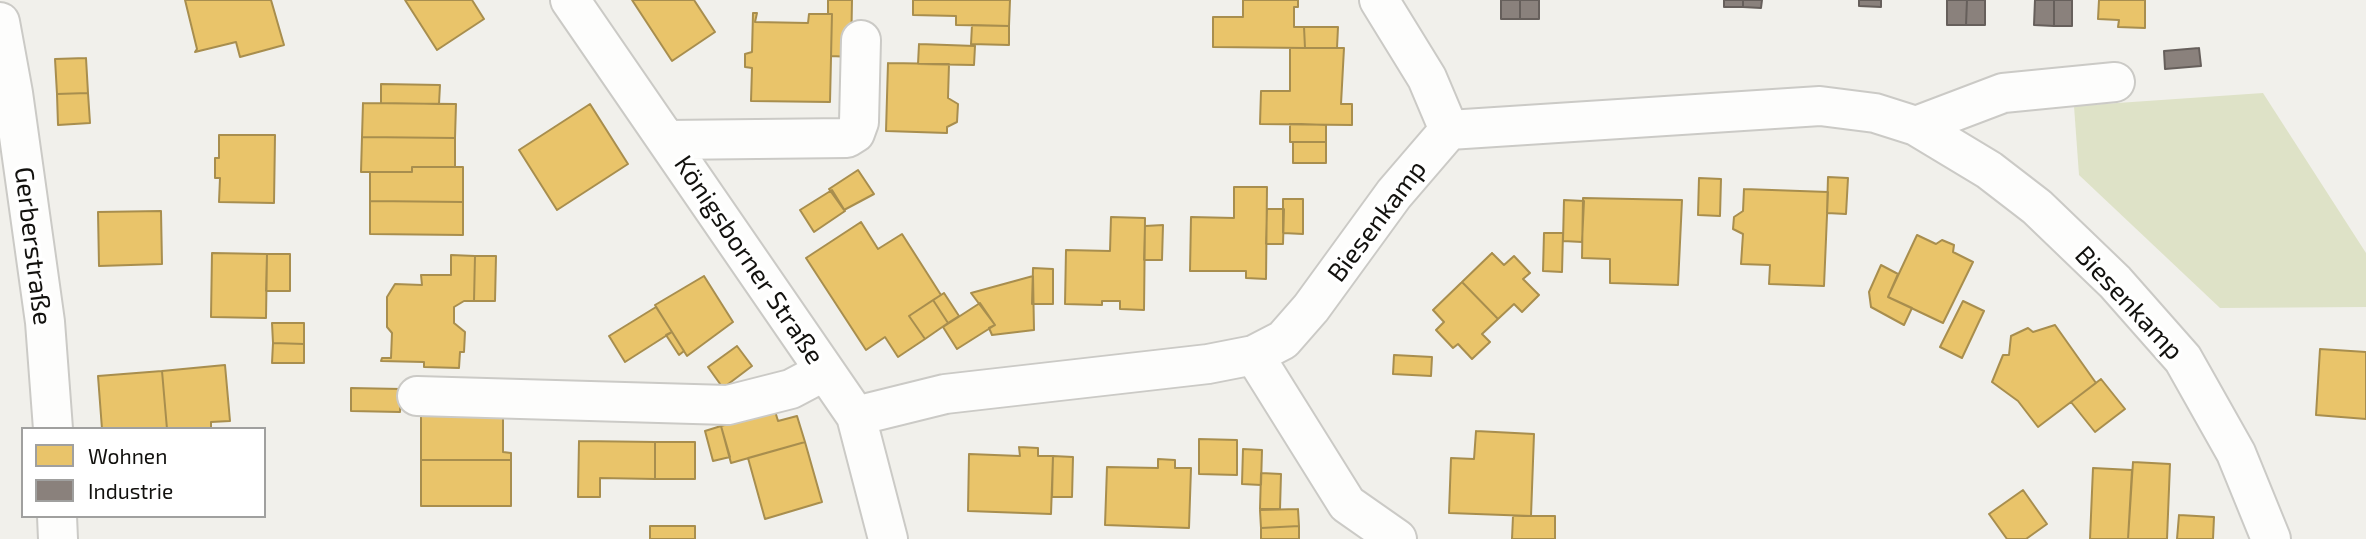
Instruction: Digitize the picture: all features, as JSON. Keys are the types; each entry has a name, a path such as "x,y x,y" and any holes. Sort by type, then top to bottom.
{"street":[{"name":"Königsborner Straße","path":"570,0 856,416 888,539"},
{"path":"1379,0 1427,78 1449,130"},
{"name":"Gerberstraße","path":"0,22 45,322 53,427"},
{"path":"667,140 847,138 855,132 859,122 862,40"},
{"path":"1916,126 2003,93 2115,82"},
{"name":"Biesenkamp","path":"856,416 945,394 1208,364 1254,355 1283,340 1311,308 1394,194 1449,130 1820,106 1875,113 1916,126 1989,170 2037,207 2115,282 2183,359 2236,453 2271,539"},
{"path":"1254,355 1347,504 1397,539"},
{"path":"417,396 728,405 790,389 825,371"},
{"path":"57,518 58,539"}],"green space":[{"path":"2263,93 2366,253 2366,307 2220,308 2079,175 2074,106"}],"building: Wohnen":[{"path":"185,0 271,0 284,45 240,57 236,42 195,52 197,49"},
{"path":"405,0 472,0 484,19 437,50"},
{"path":"632,0 694,0 715,32 672,61"},
{"path":"828,0 852,0 851,57 831,56 832,14 828,14"},
{"path":"913,0 1010,0 1009,26 956,25 956,16 913,15"},
{"path":"1243,0 1298,0 1298,7 1294,7 1294,27 1304,27 1305,48 1213,47 1213,17 1243,17"},
{"path":"2099,0 2145,0 2145,28 2118,27 2119,20 2098,19"},
{"path":"753,13 757,13 755,22 808,23 809,14 832,14 830,102 751,101 752,68 745,67 745,54 752,52"},
{"path":"972,25 1009,26 1009,45 971,44"},
{"path":"1304,27 1338,27 1337,48 1305,48"},
{"path":"919,44 975,46 974,65 918,64"},
{"path":"1290,48 1344,48 1341,104 1352,104 1352,125 1260,124 1261,91 1290,91"},
{"path":"86,58 88,93 57,94 55,59"},
{"path":"888,63 949,64 948,98 958,104 957,122 947,127 947,133 886,131"},
{"path":"381,84 440,85 439,104 381,103"},
{"path":"88,93 90,123 58,125 57,94"},
{"path":"363,103 456,104 455,138 362,137"},
{"path":"590,104 628,164 557,210 519,150"},
{"path":"1290,124 1326,125 1326,142 1290,142"},
{"path":"219,135 275,135 274,203 219,202 220,178 215,178 215,158 219,158"},
{"path":"362,137 455,138 455,167 412,167 412,172 361,172"},
{"path":"1293,142 1326,142 1326,163 1293,163"},
{"path":"412,167 463,167 463,202 370,201 370,172 412,172"},
{"path":"858,170 874,194 844,210 829,189"},
{"path":"1828,177 1848,178 1846,214 1827,213"},
{"path":"1699,178 1721,179 1720,216 1698,215"},
{"path":"1234,187 1267,187 1266,279 1246,278 1246,271 1190,271 1191,217 1234,218"},
{"path":"1744,189 1828,192 1824,286 1769,284 1770,265 1741,264 1743,234 1733,229 1734,217 1743,211"},
{"path":"832,190 845,211 814,232 800,210"},
{"path":"1583,198 1682,200 1678,285 1610,283 1610,259 1582,258"},
{"path":"1283,199 1303,199 1303,234 1283,233"},
{"path":"1564,200 1584,201 1582,242 1563,241"},
{"path":"370,201 463,202 463,235 370,234"},
{"path":"1267,209 1284,209 1283,244 1266,244"},
{"path":"161,211 162,264 99,266 98,212"},
{"path":"1111,217 1145,218 1144,310 1120,309 1120,301 1102,301 1102,305 1065,304 1066,250 1110,251"},
{"path":"861,222 878,249 902,234 941,295 909,316 925,339 898,357 885,337 866,350 806,258"},
{"path":"1163,225 1162,260 1144,260 1145,226"},
{"path":"1544,233 1563,233 1562,272 1543,271"},
{"path":"1917,235 1936,244 1942,240 1954,245 1953,252 1973,262 1943,323 1888,297"},
{"path":"212,253 267,254 266,318 211,317"},
{"path":"1492,253 1504,265 1514,256 1530,273 1523,279 1539,295 1522,312 1514,304 1498,319 1462,282"},
{"path":"267,254 290,254 290,291 266,291"},
{"path":"451,255 475,256 474,301 464,301 454,307 454,323 465,332 464,352 460,352 459,368 424,367 424,362 381,361 382,358 391,358 392,333 387,327 387,297 395,284 422,285 421,275 451,275"},
{"path":"475,256 496,256 495,301 474,301"},
{"path":"1881,265 1898,274 1888,297 1912,308 1904,325 1871,307 1869,292"},
{"path":"1033,268 1053,269 1053,304 1032,304"},
{"path":"704,276 733,322 687,356 655,305"},
{"path":"1033,276 1034,330 992,335 989,328 995,325 971,293"},
{"path":"1462,282 1498,319 1482,334 1490,342 1472,359 1458,344 1453,348 1436,330 1444,322 1433,310"},
{"path":"944,293 959,316 948,323 933,300"},
{"path":"933,300 948,323 925,339 909,316"},
{"path":"1963,301 1984,311 1962,358 1940,347"},
{"path":"980,303 995,325 957,349 943,327"},
{"path":"656,307 672,332 625,362 609,336"},
{"path":"272,323 304,323 304,344 273,343"},
{"path":"2055,325 2096,383 2038,427 2018,401 1992,382 2003,355 2009,355 2011,336 2028,328 2033,332"},
{"path":"672,332 684,351 679,355 666,335"},
{"path":"273,343 304,344 304,363 272,363"},
{"path":"737,346 752,366 723,388 708,367"},
{"path":"2320,349 2366,352 2366,419 2316,415"},
{"path":"1394,355 1432,357 1431,376 1393,374"},
{"path":"225,365 230,421 211,422 211,427 167,427 162,371"},
{"path":"162,371 167,427 102,427 98,376"},
{"path":"2101,379 2125,409 2095,432 2071,402"},
{"path":"351,388 401,389 400,412 351,411"},
{"path":"775,411 778,421 797,416 805,442 731,463 721,426"},
{"path":"421,412 503,412 503,452 511,453 511,460 421,460"},
{"path":"721,426 730,457 713,461 705,431"},
{"path":"1476,431 1534,434 1531,516 1449,513 1451,458 1474,459"},
{"path":"1199,439 1237,440 1237,475 1199,474"},
{"path":"579,441 655,442 655,479 600,478 600,497 578,497"},
{"path":"655,442 695,442 695,479 655,479"},
{"path":"805,442 822,502 765,519 748,458"},
{"path":"1019,447 1038,448 1038,456 1053,456 1051,514 968,511 969,454 1020,456"},
{"path":"1243,449 1262,450 1261,485 1242,484"},
{"path":"1053,456 1073,457 1072,497 1052,497"},
{"path":"1158,459 1175,460 1175,468 1191,468 1189,528 1105,525 1107,467 1158,468"},
{"path":"421,460 511,460 511,506 421,506"},
{"path":"2133,462 2170,464 2167,539 2128,539"},
{"path":"2093,468 2132,470 2128,539 2090,539"},
{"path":"1261,473 1281,474 1280,509 1260,509"},
{"path":"2023,490 2047,524 2026,539 2007,539 1989,514"},
{"path":"1298,509 1299,526 1261,528 1260,510"},
{"path":"2179,515 2214,517 2213,539 2177,539"},
{"path":"1513,516 1555,516 1555,539 1512,539"},
{"path":"650,526 695,526 695,539 650,539"},
{"path":"1299,526 1299,539 1261,539 1261,528"}],"building: Industrie":[{"path":"1501,0 1520,0 1520,19 1501,19"},
{"path":"1520,0 1539,0 1539,19 1520,19"},
{"path":"1724,0 1743,0 1743,7 1724,7"},
{"path":"1743,0 1762,0 1761,8 1743,7"},
{"path":"1859,0 1881,0 1881,7 1859,6"},
{"path":"1947,0 1967,0 1966,25 1947,25"},
{"path":"1967,0 1985,0 1985,25 1966,25"},
{"path":"2035,0 2054,0 2054,26 2034,25"},
{"path":"2054,0 2072,0 2072,26 2054,26"},
{"path":"2199,48 2201,66 2165,69 2164,51"}]}
